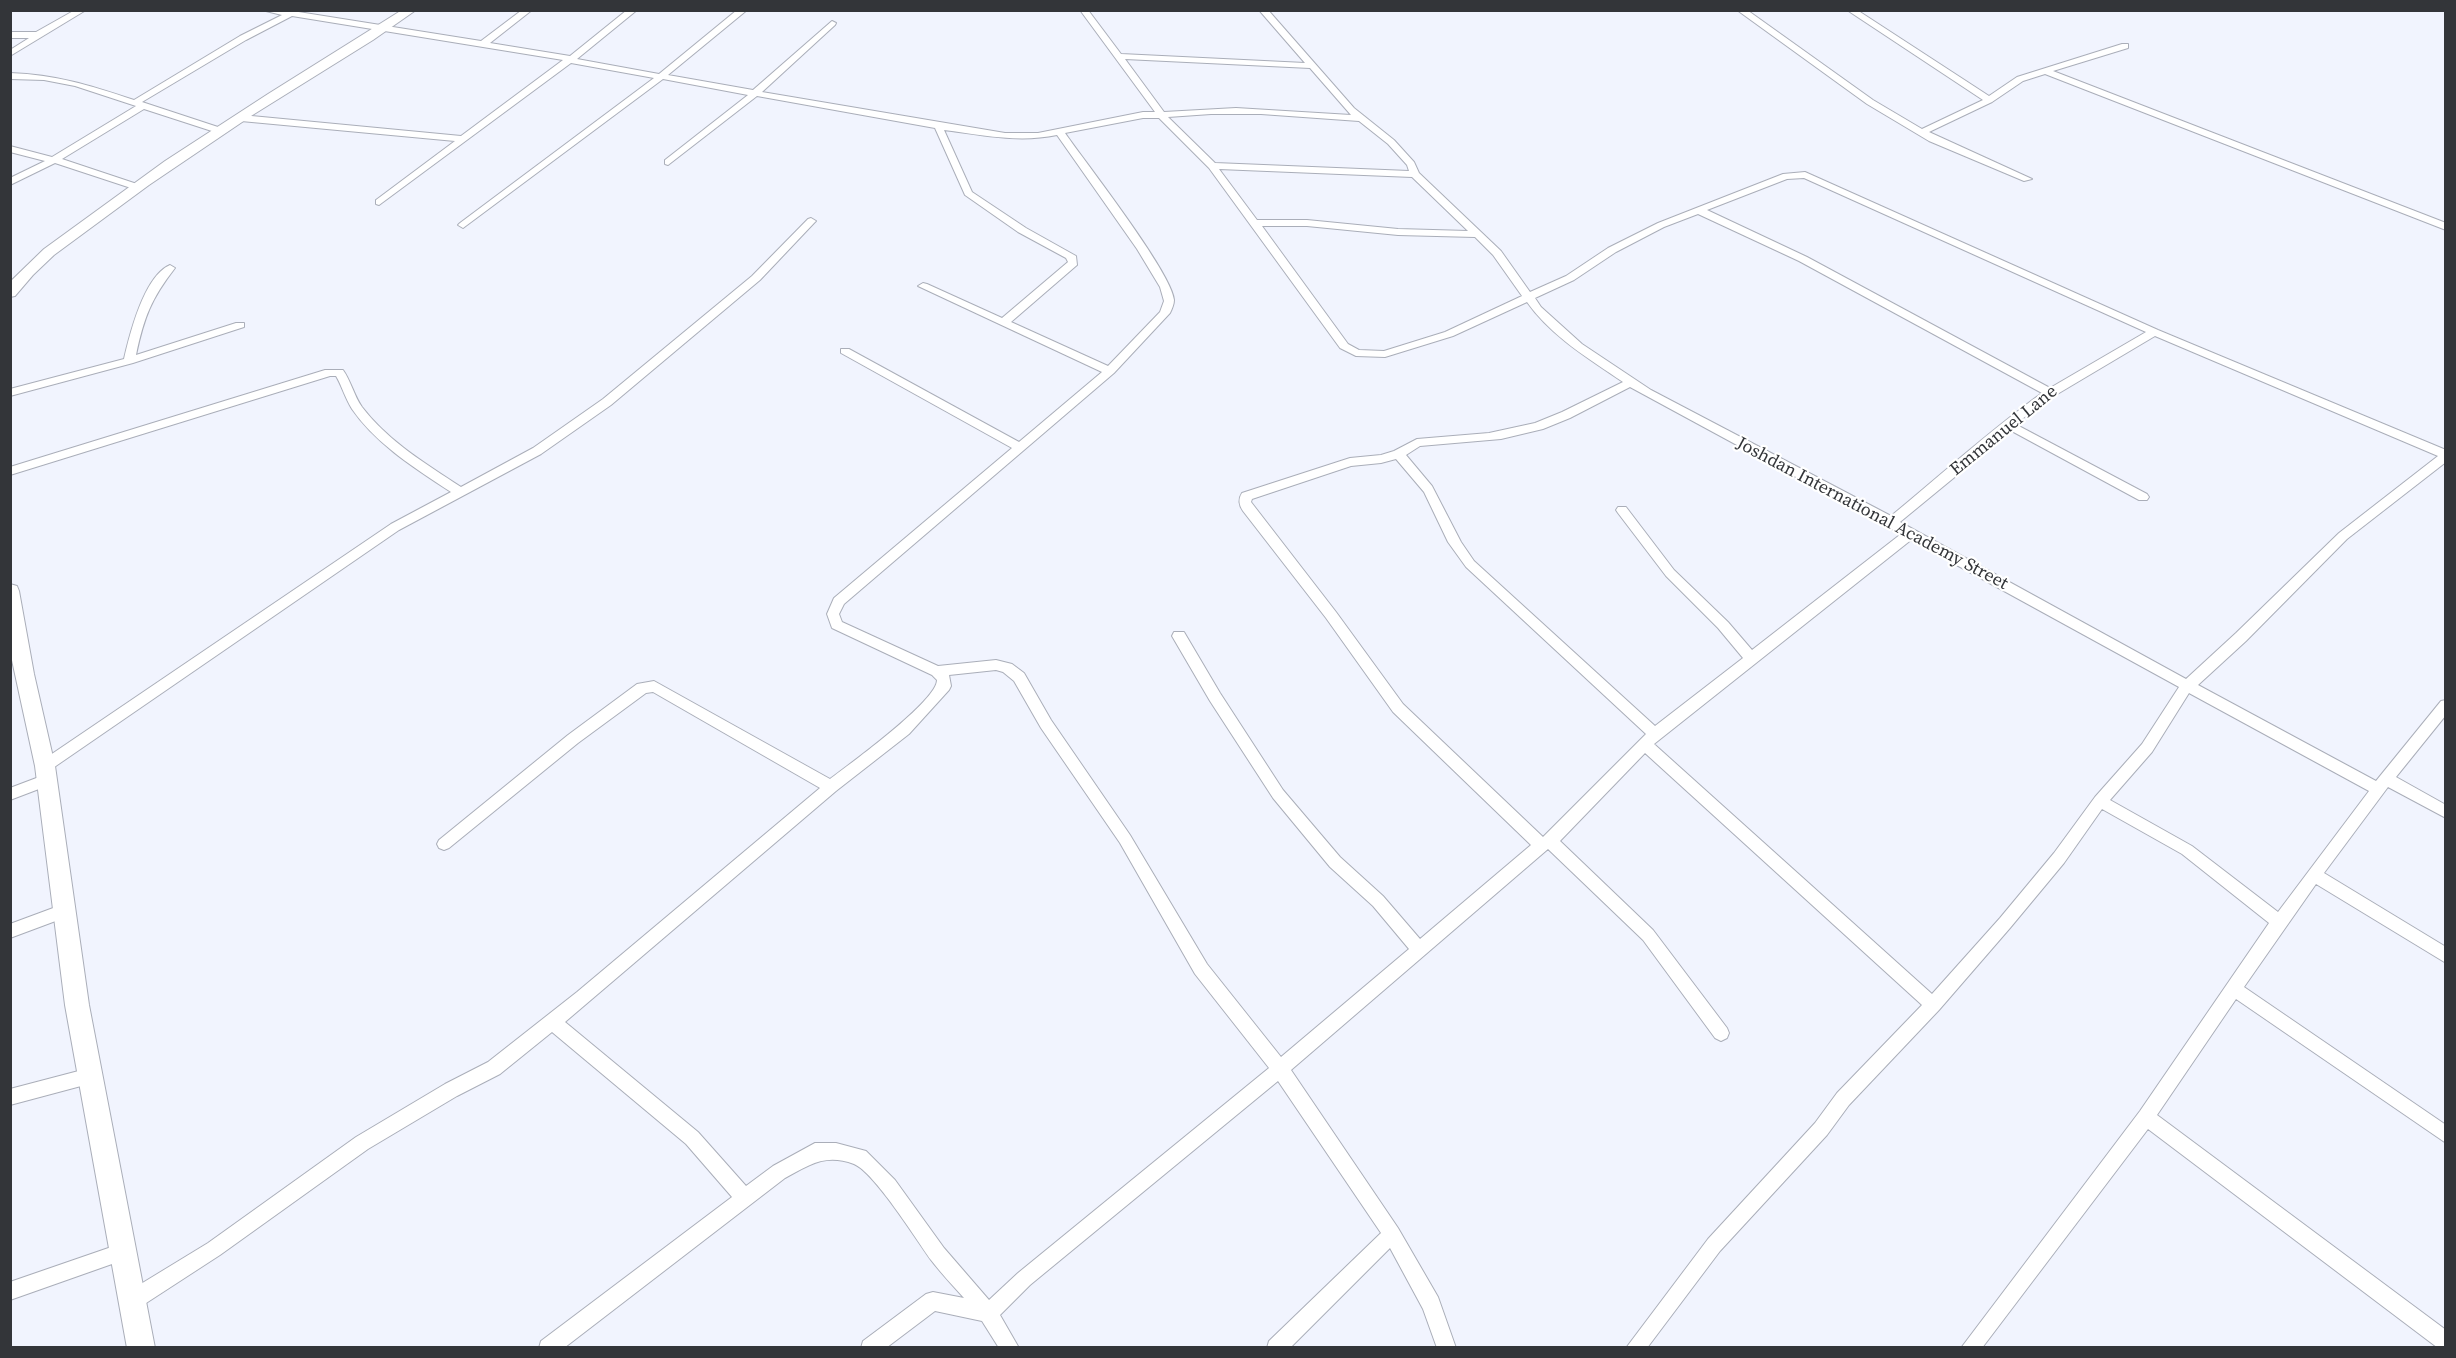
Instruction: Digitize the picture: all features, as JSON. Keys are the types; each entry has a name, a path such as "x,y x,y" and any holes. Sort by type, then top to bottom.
{"street":[{"path":"10,54 82,10"},
{"path":"267,10 571,59 659,78 938,126 1025,137 1143,115 1187,111 1360,118"},
{"path":"10,293 34,267 55,249 137,186 297,81 387,28 410,10"},
{"path":"483,44 528,10"},
{"path":"379,202 633,10"},
{"path":"463,225 659,78 742,10"},
{"path":"1084,10 1148,92 1161,115 1212,166 1344,346 1356,353 1385,354 1449,334 1570,278 1612,250 1660,225 1786,176 1805,175 2154,332 2445,456 2343,536 2241,637 2186,687 2147,748 2100,801 2059,858 1933,1005 1843,1099 1821,1129 1714,1245 1635,1347"},
{"name":"Joshdan International Academy Street","path":"1263,10 1351,110 1391,142 1411,164 1415,174 1497,253 1527,297 1578,346 1631,382 1768,458 1892,522 2186,687 2383,785 2445,812"},
{"path":"1741,10 1870,102 1924,134 2027,179"},
{"path":"1851,10 1989,100"},
{"path":"10,182 54,160 243,38 290,14"},
{"path":"668,162 754,94 832,23"},
{"path":"10,35 38,35"},
{"path":"1924,134 1924,131 1989,100 2020,79 2125,46"},
{"path":"1118,56 1314,66"},
{"path":"2045,71 2445,227"},
{"path":"10,76 55,79 221,130"},
{"path":"241,118 463,140"},
{"path":"938,126 968,193 1022,230 1071,256 1073,260 1073,263 1004,322"},
{"path":"132,1300 214,1249 362,1143 451,1090 494,1068 528,1039 553,1022 831,787 904,730 939,693 944,686 944,678 937,670 837,625 833,614 839,601 1110,371 1165,314 1168,301 1165,287 1142,249 1059,132"},
{"path":"10,149 137,186"},
{"path":"1212,166 1415,174"},
{"path":"1698,210 1803,259 2050,393"},
{"path":"10,794 46,773 395,527 537,451 607,402 756,278 811,221"},
{"path":"1254,223 1308,223 1398,232 1477,234"},
{"path":"129,361 139,313 154,284 170,268"},
{"path":"923,286 1110,371"},
{"path":"10,393 129,361 240,325"},
{"name":"Emmanuel Lane","path":"1892,522 1970,459 2007,424 2050,393 2154,332"},
{"path":"845,351 1020,447"},
{"path":"10,471 329,372 339,372 356,407 371,425 424,469 460,492"},
{"path":"1631,382 1527,430 1501,435 1416,443 1398,454 1381,459 1350,462 1254,493 1246,496 1245,502 1398,708 1648,935 1722,1033"},
{"path":"2007,424 2143,497"},
{"path":"1398,454 1426,484 1459,552 1470,564 1757,843 1933,1005"},
{"path":"1622,510 1670,573 1723,625 1752,659"},
{"path":"988,1313 1024,1279 1280,1069 1546,843 1650,739 1910,534"},
{"path":"10,591 17,676 46,773 77,1005 141,1347"},
{"path":"1179,636 1215,697 1278,794 1335,862 1378,901 1420,951"},
{"path":"937,670 996,665 1007,668 1019,677 1046,724 1125,839 1201,969 1280,1069 1392,1234 1431,1304 1447,1347"},
{"path":"444,844 573,739 642,688 654,686 831,787"},
{"path":"1971,1347 2146,1117 2279,922 2445,705"},
{"path":"2100,801 2187,850 2279,922"},
{"path":"2314,875 2445,956"},
{"path":"10,931 64,911"},
{"path":"2233,988 2445,1135"},
{"path":"553,1022 692,1138 745,1198"},
{"path":"10,1097 90,1076"},
{"path":"2146,1117 2445,1342"},
{"path":"548,1347 779,1172 815,1152 836,1152 860,1158 889,1186 938,1254 988,1313 1010,1347"},
{"path":"1276,1347 1392,1234"},
{"path":"10,1291 123,1251"},
{"path":"870,1347 933,1301 988,1313"}]}
